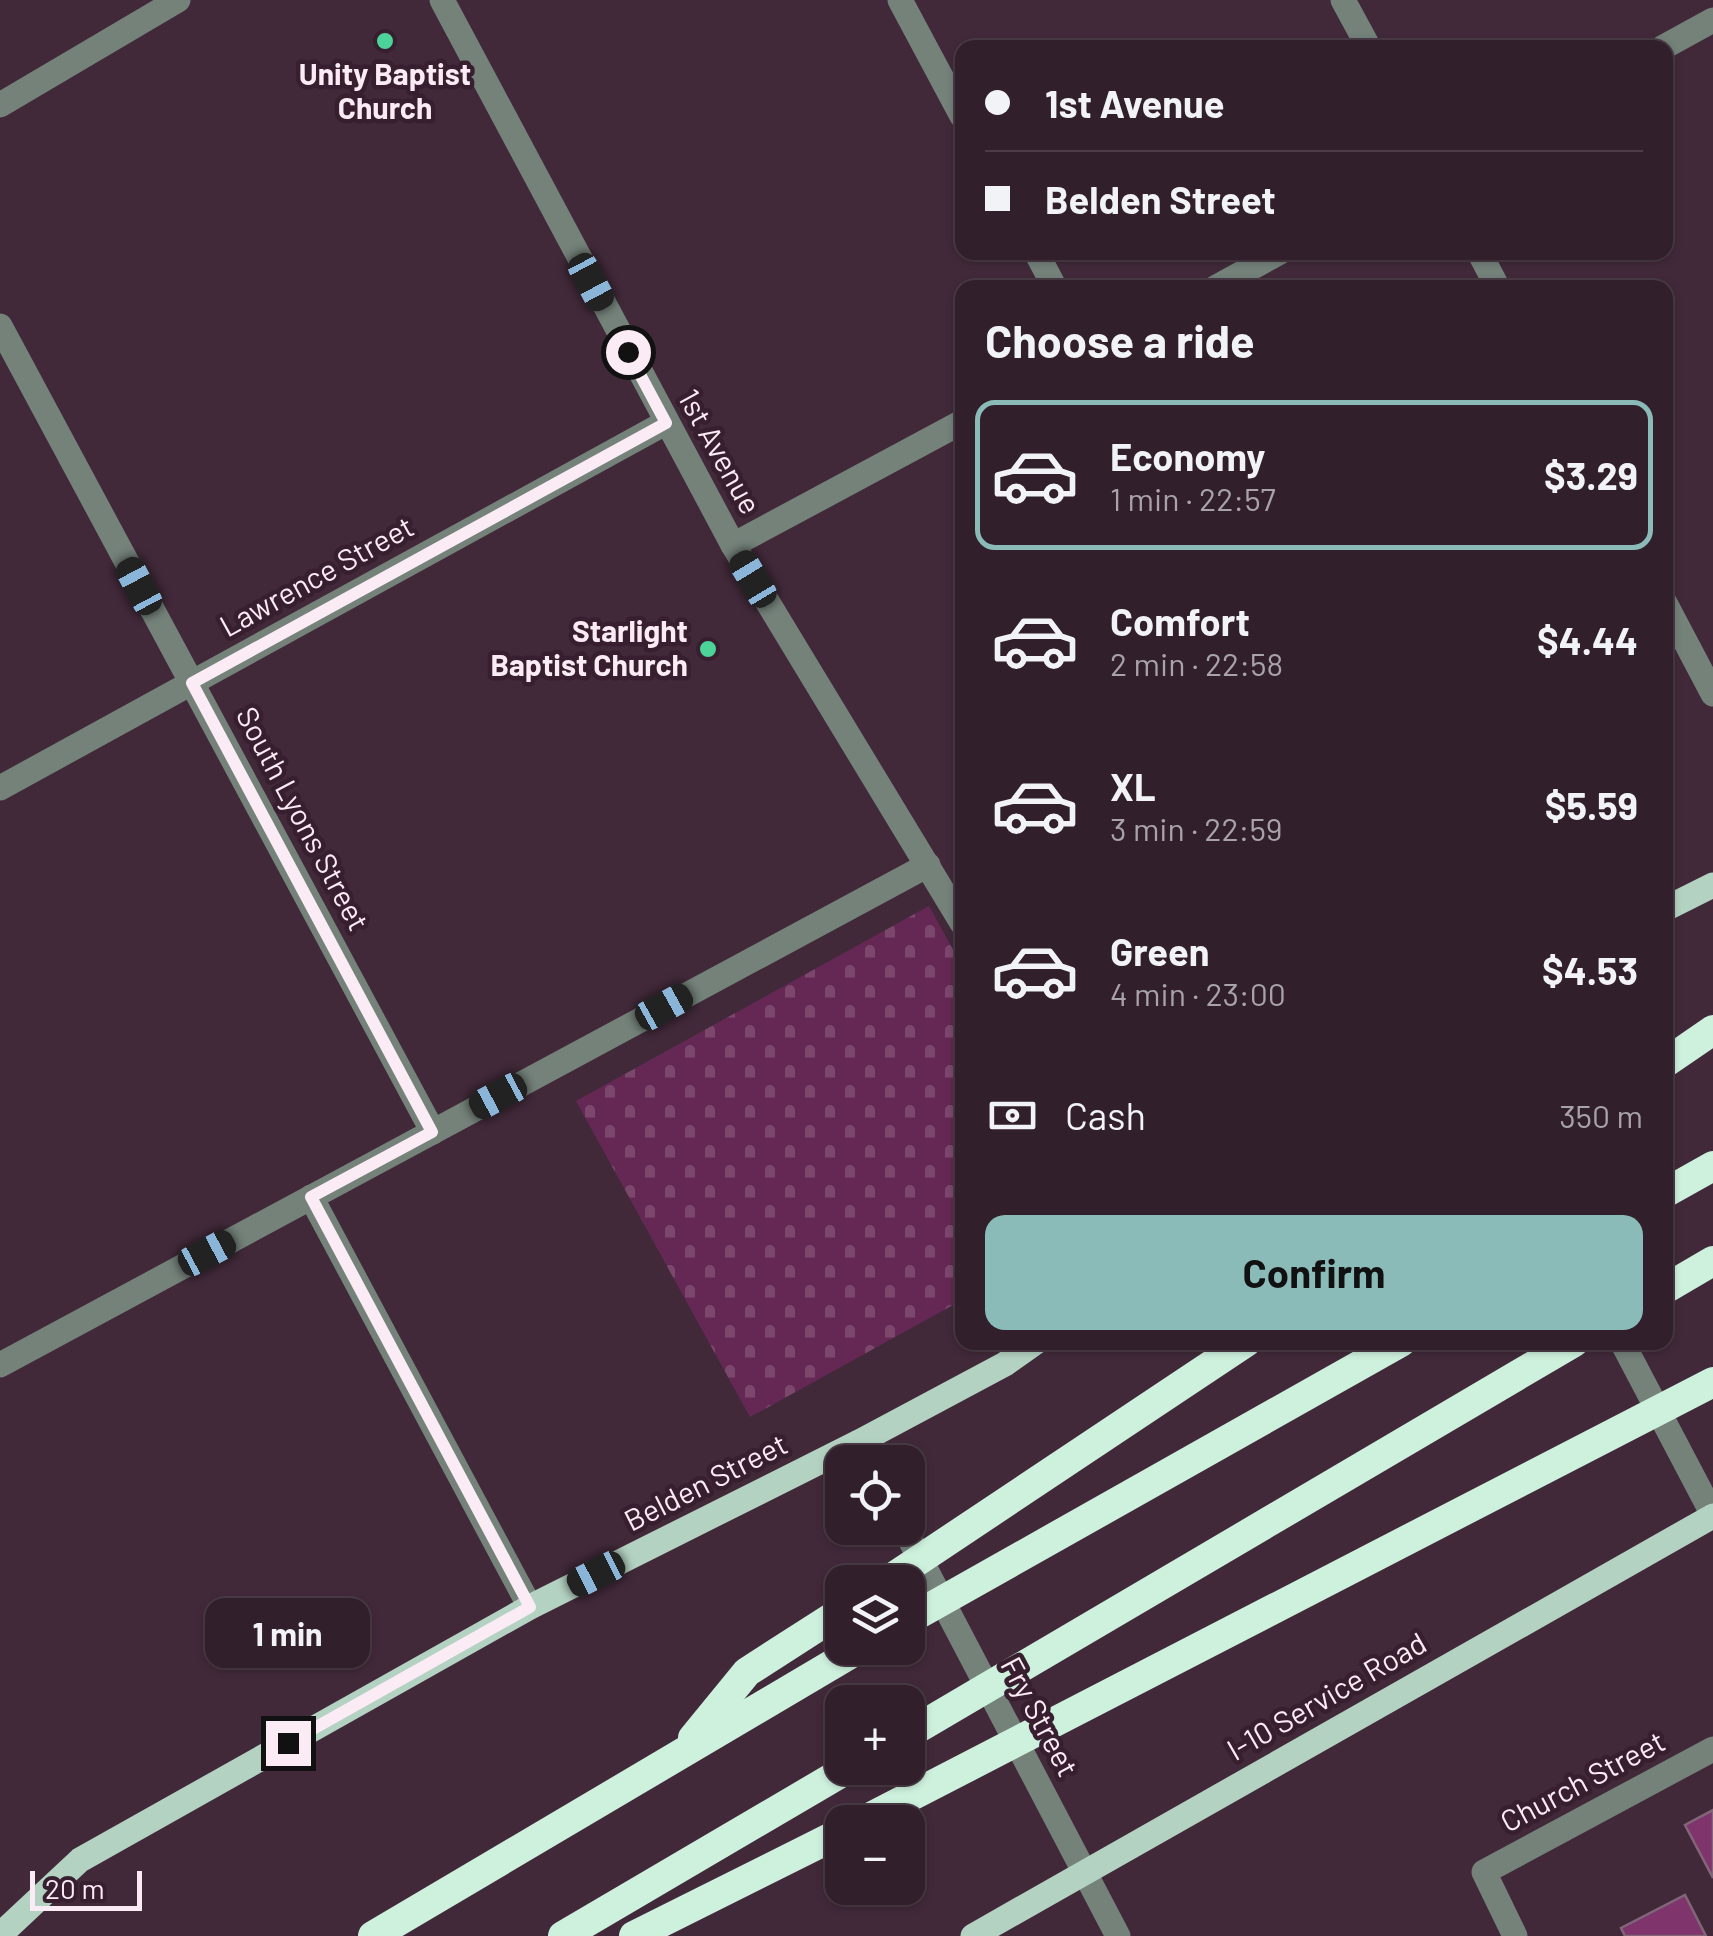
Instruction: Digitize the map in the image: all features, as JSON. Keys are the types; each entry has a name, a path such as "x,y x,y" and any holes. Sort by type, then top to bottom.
{"highway":[{"path":"1673,1058 1713,1030"},
{"path":"1673,1189 1708,1169"},
{"path":"1673,1284 1713,1261"},
{"path":"912,1565 1234,1350"},
{"path":"925,1610 1386,1350"},
{"path":"925,1724 1560,1350"},
{"path":"894,1805 1713,1382"},
{"path":"679,1756 747,1672 825,1622"},
{"path":"373,1936 832,1665"},
{"path":"563,1936 825,1782"},
{"path":"634,1936 825,1841"}],"main road":[{"path":"1673,906 1713,885"},
{"name":"Belden Street","path":"875,1445 1025,1350"},
{"name":"Belden Street","path":"0,1934 80,1860 530,1607 825,1470"},
{"name":"I-10 Service Road","path":"973,1936 1713,1515"}],"street":[{"path":"0,105 178,0"},
{"name":"1st Avenue","path":"442,0 733,545 955,911"},
{"path":"900,0 955,103"},
{"path":"1344,0 1365,40"},
{"path":"1673,42 1713,20"},
{"path":"1229,280 1265,260"},
{"name":"South Lyons Street","path":"0,326 432,1132"},
{"name":"Lawrence Street","path":"0,788 666,423"},
{"path":"733,545 955,426"},
{"path":"1673,618 1713,694"},
{"path":"0,1365 928,864"},
{"path":"311,1197 530,1607"},
{"path":"1626,1350 1713,1515"},
{"name":"Fry Street","path":"913,1545 1118,1936"},
{"name":"Church Street","path":"1515,1936 1484,1872 1713,1749"}],"green space":[{"path":"929,906 955,953 955,1304 750,1417 576,1101"}],"building":[{"path":"1713,1810 1713,1878 1685,1825"},
{"path":"1685,1895 1706,1936 1625,1936 1621,1928"}],"place":[{"name":"Unity Baptist Church","path":"385,41"},
{"name":"Starlight Baptist Church","path":"708,649"}],"route":[{"path":"288,1743 530,1607 311,1197 432,1132 192,683 666,423 628,352"}]}
